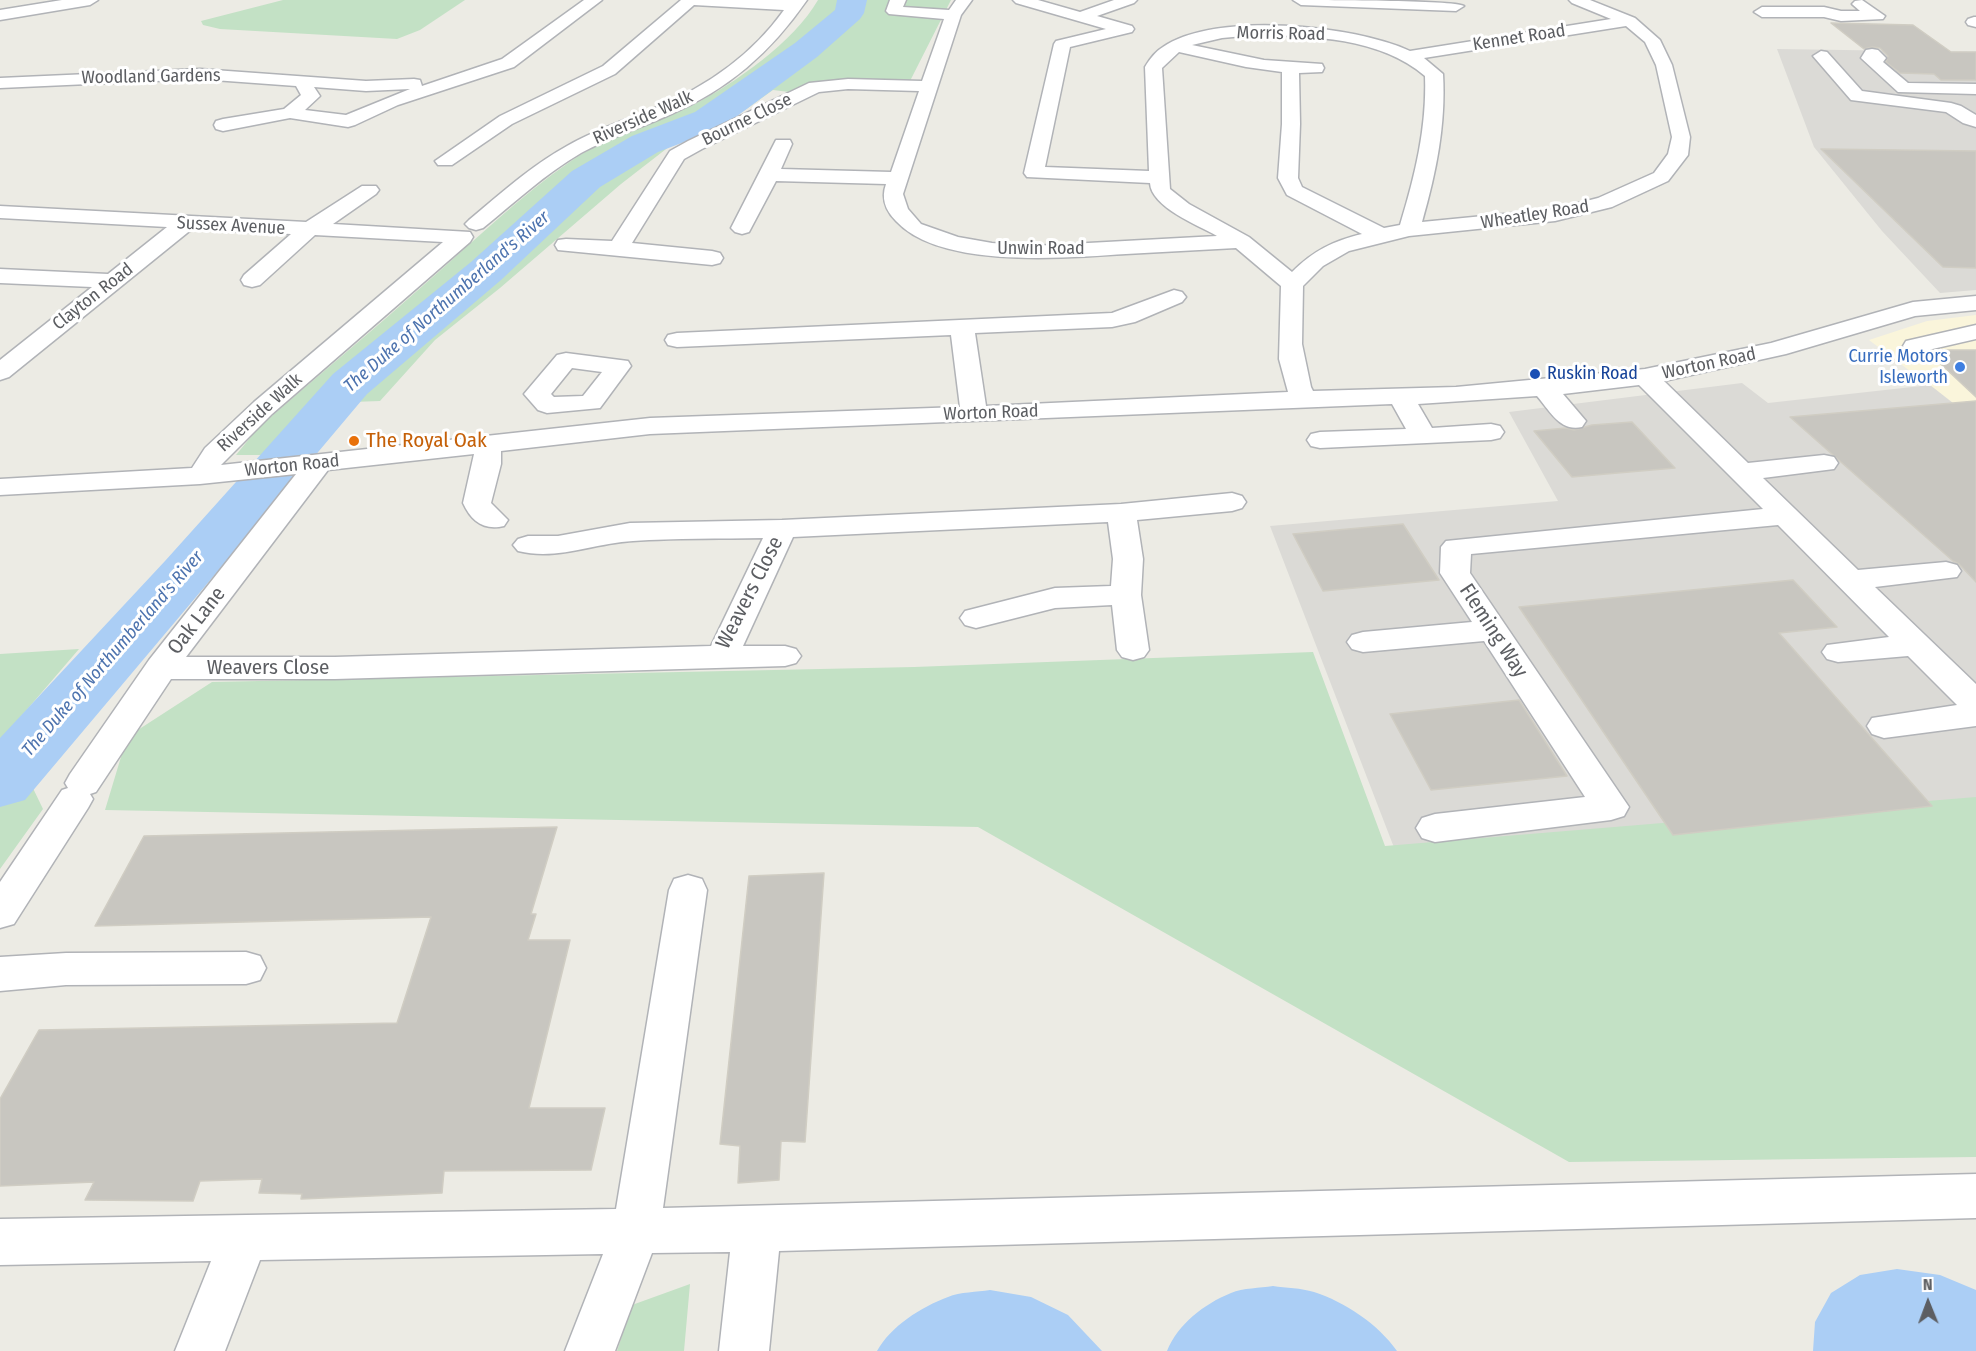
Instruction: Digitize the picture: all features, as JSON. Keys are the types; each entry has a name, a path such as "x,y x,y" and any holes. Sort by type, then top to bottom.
{"street":[{"path":"0,15 90,0"},
{"name":"Woodland Gardens","path":"223,125 290,113 353,128 392,101 508,63 594,0"},
{"path":"445,161 506,120 609,70 691,0 797,3"},
{"path":"898,0 894,12 959,8"},
{"path":"1021,0 1131,30 1062,44 1034,173 1158,177"},
{"path":"1083,16 1129,0"},
{"path":"1301,0 1434,2 1456,6"},
{"name":"Wheatley Road","path":"1292,285 1315,261 1341,246 1409,230 1555,215 1605,203 1661,177 1678,156 1682,137 1664,65 1652,40 1629,21 1577,0"},
{"path":"1808,0 1824,12"},
{"name":"Riverside Walk","path":"200,476 215,454 263,408 538,173 573,150 710,88 755,56 782,26 797,3"},
{"path":"1762,12 1824,12 1841,16 1877,16 1860,4"},
{"name":"Unwin Road","path":"959,8 929,86 893,194 898,211 914,228 953,242 992,250 1033,253 1240,241"},
{"name":"Kennet Road","path":"1408,56 1629,21"},
{"name":"Morris Road","path":"1240,241 1187,213 1171,202 1160,190 1153,67 1164,52 1179,45 1220,34 1278,30 1338,36 1372,43 1408,56 1434,74 1436,93 1424,179 1409,230"},
{"path":"1159,38 1226,58 1290,69 1316,68"},
{"path":"1872,54 1878,58 1869,58 1904,88 1976,89"},
{"path":"1821,56 1857,96 1931,104 1957,110 1974,122"},
{"path":"1290,69 1291,124 1288,177 1294,191 1362,223 1381,235"},
{"name":"Woodland Gardens","path":"0,83 190,74 366,86 441,84"},
{"path":"290,113 311,96 302,81"},
{"name":"Bourne Close","path":"618,248 677,155 695,144 815,87 848,84 929,86"},
{"path":"742,228 783,144"},
{"path":"769,175 898,178"},
{"path":"252,280 309,230 369,190"},
{"name":"Sussex Avenue","path":"0,212 309,230 469,231"},
{"name":"Clayton Road","path":"0,372 186,223"},
{"path":"1240,241 1270,261 1292,285 1289,334 1297,388 1304,399"},
{"path":"566,245 712,258"},
{"path":"0,276 113,281"},
{"path":"677,340 1112,320 1127,317 1174,297"},
{"name":"Worton Road","path":"0,487 200,476 650,426 1400,396 1544,388 1645,377 1777,350 1913,309 1976,303"},
{"path":"962,327 974,414"},
{"path":"1915,346 1976,332"},
{"path":"0,341 33,344"},
{"path":"1645,377 1976,704"},
{"path":"1544,388 1573,421"},
{"path":"1400,396 1424,436"},
{"path":"544,437 547,405"},
{"path":"1320,440 1491,432"},
{"path":"488,444 487,464 477,503 481,512 494,520"},
{"path":"1741,472 1824,463"},
{"name":"Oak Lane","path":"0,913 161,668 307,465"},
{"name":"Weavers Close","path":"161,668 335,668 722,656 782,530 1159,511 1180,506 1232,502"},
{"path":"976,618 1055,598 1129,622 1128,559 1121,513"},
{"name":"Fleming Way","path":"1435,828 1611,807 1455,573 1456,547 1785,516"},
{"path":"528,545 558,545 630,532 782,530"},
{"path":"1850,580 1946,571"},
{"path":"1364,642 1491,630"},
{"path":"1838,652 1916,645"},
{"path":"722,656 785,656"},
{"path":"1884,726 1976,714"},
{"path":"590,1351 636,1231 688,890"},
{"path":"0,974 66,969 246,968"},
{"path":"0,1242 757,1229 1976,1197"},
{"path":"744,1351 757,1229"},
{"path":"200,1351 244,1238"}],"shaded area":[{"path":"1777,49 1976,52 1976,290 1940,293 1882,231 1814,147"},
{"path":"1976,315 1976,421 1869,340 1927,321"},
{"path":"1742,383 1768,403 1930,385 1976,421 1976,821 1405,876 1270,526 1558,501 1509,412"}],"green space":[{"path":"283,0 465,0 420,30 397,39 220,29 203,25 201,21"},
{"path":"818,0 846,0 832,19 762,75 716,106 580,174 501,249 353,373 269,455 236,455 258,428 533,189 585,152 691,106 726,86 779,46 807,16"},
{"path":"859,0 951,0 910,81 810,85 789,92 773,90 745,110 670,146 621,184 500,288 435,340 380,401 352,402 373,377 602,178 644,149 718,119 762,89 845,25 856,13"},
{"path":"79,649 0,741 0,654"},
{"path":"1313,652 1385,846 1976,797 1976,1157 1569,1162 978,827 105,810 127,737 212,682 914,667"},
{"path":"0,780 29,780 43,809 0,869"},
{"path":"690,1284 684,1351 617,1351 632,1305"}],"water":[{"path":"1897,1269 1940,1275 1976,1290 1976,1351 1813,1351 1815,1322 1831,1293 1860,1275"},
{"path":"1273,1286 1309,1291 1326,1296 1349,1308 1371,1323 1397,1351 1167,1351 1185,1324 1211,1303 1236,1291"},
{"path":"990,1290 1031,1297 1068,1315 1102,1351 877,1351 890,1333 927,1306 953,1295"}],"building":[{"path":"1831,23 1913,25 1951,52 1976,52 1976,80 1941,80 1934,74 1900,73 1886,62 1888,56 1880,48 1864,49"},
{"path":"1821,149 1976,151 1976,268 1943,267"},
{"name":"Currie Motors Isleworth","path":"1976,350 1976,397 1928,352"},
{"path":"1976,401 1976,582 1959,564 1790,417"},
{"path":"1632,422 1675,468 1572,477 1534,431 1566,428 1574,430 1592,425"},
{"path":"1403,524 1439,580 1323,591 1293,534"},
{"path":"1793,580 1837,627 1779,633 1932,806 1673,835 1519,607"},
{"path":"1519,700 1567,776 1431,790 1390,714"},
{"path":"557,827 531,914 536,914 528,940 570,940 529,1108 605,1108 591,1170 444,1171 442,1193 301,1199 302,1194 259,1193 262,1179 200,1181 193,1201 85,1200 94,1182 0,1186 0,1099 39,1030 397,1023 431,917 95,926 144,836"},
{"path":"824,873 805,1142 781,1141 779,1180 738,1183 740,1146 720,1144 749,876"}],"waterway":[{"name":"The Duke of Northumberland's River","path":"0,782 186,574 350,384 486,271 586,179 645,144 708,120 806,50 849,13 852,0"}],"place":[{"name":"Currie Motors Isleworth","path":"1960,367"},
{"name":"Ruskin Road","path":"1535,374"},
{"name":"The Royal Oak","path":"354,441"}]}
